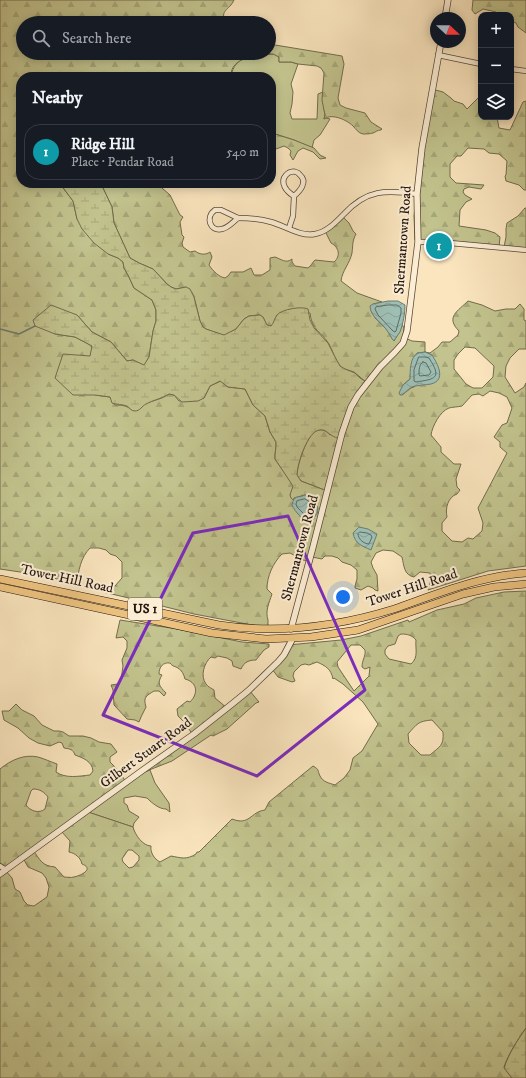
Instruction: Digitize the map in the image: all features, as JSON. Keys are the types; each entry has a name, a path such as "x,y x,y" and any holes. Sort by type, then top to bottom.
{"highway":[{"name":"Tower Hill Road","path":"0,579 219,625 242,628 291,629 343,622 392,609 469,583 501,575 526,573"},
{"path":"0,582 54,593 59,591"},
{"name":"Tower Hill Road","path":"0,588 212,633 266,638 293,638 311,637 358,630 463,594 494,587 526,584"}],"street":[{"path":"446,12 448,0"},
{"name":"Shermantown Road","path":"291,629 342,433 348,416 358,395 380,367 403,343 407,331 418,242 417,194 425,126 440,48"},
{"path":"438,56 478,63"},
{"path":"514,69 526,71"},
{"path":"289,228 293,216 294,196 303,184 301,175 298,173 289,172 283,181 284,187 294,196"},
{"path":"238,218 229,226 220,230 212,226 209,220 213,211 218,210 238,218 261,219 302,234 314,234 320,233 330,227 355,204 367,196 381,192 417,194"},
{"path":"418,242 455,243 526,250"},
{"name":"Gilbert Stuart Road","path":"0,874 194,734 232,704 278,662 284,655 293,638"},
{"path":"0,866 6,870"}],"highlighted area":[{"path":"288,516 365,690 257,776 103,715 193,533"}],"green space":[{"path":"0,0 234,0 224,12 224,16 16,16 16,60 242,60 235,65 232,72 16,72 16,188 63,188 73,201 77,219 108,254 123,262 124,268 134,288 152,300 156,310 156,321 149,357 144,366 133,360 127,361 111,342 92,332 77,315 55,334 75,337 92,346 91,356 95,395 110,397 115,405 125,406 132,410 139,409 147,403 169,394 174,395 179,401 204,398 210,386 221,381 228,387 245,389 253,405 265,416 270,432 276,442 275,459 294,486 290,495 300,497 305,495 310,497 327,491 301,481 297,475 297,470 306,444 309,438 316,431 324,430 330,435 347,421 366,382 354,372 340,366 329,344 313,324 310,313 277,315 273,325 271,326 267,326 263,317 259,315 249,316 244,319 236,329 224,336 203,327 194,297 186,287 176,289 171,287 153,269 130,258 114,223 112,207 103,188 162,188 170,195 180,215 183,217 180,222 182,235 184,237 182,243 183,247 190,252 195,251 207,254 210,252 212,257 209,265 216,273 225,278 231,272 243,272 251,268 254,275 262,275 270,270 270,258 275,257 286,261 292,259 295,266 308,268 315,260 334,262 338,257 338,252 336,247 331,243 325,231 343,217 356,234 353,241 351,257 341,281 357,293 382,302 373,304 375,318 388,331 394,341 402,324 404,328 403,337 412,341 425,342 425,352 430,353 442,342 450,342 458,335 459,331 453,322 454,314 468,301 495,311 515,309 520,304 524,309 524,320 526,321 526,349 519,349 510,358 506,366 505,377 515,393 524,387 526,383 526,566 488,571 428,590 431,578 430,573 420,572 414,577 411,576 405,570 402,557 393,551 383,550 376,553 371,562 377,575 378,591 368,586 361,590 355,588 357,570 351,565 342,562 338,558 332,556 325,556 322,559 312,557 309,561 303,560 290,553 282,554 273,566 268,579 267,589 272,594 267,610 268,628 194,614 103,592 105,586 115,586 122,578 122,562 116,556 99,548 90,548 84,556 79,570 77,585 47,576 0,569","holes":["465,347 475,348 494,366 493,377 482,388 473,388 466,384 454,369 454,360 458,354","425,352 432,355 414,387 402,395 403,385 410,379 417,353","490,391 507,397 512,408 507,423 502,425 494,437 500,442 500,447 507,453 478,508 483,523 482,531 473,539 468,538 462,542 452,541 442,531 442,523 447,517 446,510 449,500 460,490 457,487 456,479 461,464 454,464 441,452 441,447 431,435 437,420 443,412 450,408 462,406 472,395 479,394 483,396"]},
{"path":"473,0 526,0 526,33 514,22 514,12 496,12 483,9 475,14 472,10"},
{"path":"276,45 342,56 344,64 338,98 340,105 365,113 371,122 382,129 372,133 363,134 339,118 327,117 324,119 325,115 322,100 324,73 321,68 291,62 279,62 279,57 276,56"},
{"path":"276,55 279,57 279,62 291,62 298,64 291,84 293,92 290,113 292,119 317,119 318,94 323,92 324,119 330,119 320,135 314,140 312,148 276,134 276,72 232,72 236,64 241,60 276,60"},
{"path":"432,89 443,92 454,101 463,104 467,109 478,98 478,120 498,120 499,128 510,130 523,102 526,101 526,190 519,185 506,181 505,176 507,161 499,154 489,153 484,149 468,148 461,156 457,156 450,164 450,177 456,183 484,185 481,189 469,187 464,189 463,192 465,195 472,199 466,202 460,210 459,226 486,230 495,233 500,237 499,247 415,240 414,216"},
{"path":"276,134 314,148 320,155 326,158 320,159 313,152 303,148 298,151 293,160 290,155 291,151 284,146 276,149"},
{"path":"63,188 103,188 112,207 114,223 130,258 153,269 171,287 176,289 186,287 190,289 194,297 200,321 206,329 224,335 236,329 244,319 249,316 260,315 263,317 267,325 271,326 277,315 283,311 305,308 308,309 310,320 314,328 328,343 340,366 355,373 366,382 358,395 340,439 323,430 316,431 307,441 301,456 297,475 301,481 327,491 324,506 319,513 317,513 318,508 305,495 294,498 293,500 291,498 290,495 293,486 275,459 276,442 270,432 265,416 253,405 245,389 228,387 220,381 210,386 204,398 198,401 182,402 174,395 169,394 135,411 127,406 112,403 110,397 73,395 55,378 63,354 90,356 92,346 75,337 55,334 35,326 33,320 51,305 77,315 92,332 111,342 127,361 133,360 144,365 149,357 156,321 156,310 152,300 134,288 124,268 123,262 108,254 94,243 82,229 77,219 73,201"},
{"path":"525,208 526,249 504,247 507,223 518,216"},
{"path":"526,591 526,1028 516,1042 504,1067 512,1078 0,1078 0,769 18,758 33,756 57,764 56,772 64,776 90,775 93,771 89,762 75,755 71,750 64,748 62,743 59,742 50,746 38,743 29,738 18,728 4,720 2,711 9,711 16,704 22,710 34,716 42,725 54,731 63,732 69,736 83,736 99,742 111,744 117,752 110,757 110,762 118,770 126,782 88,812 133,827 140,840 148,846 151,846 153,855 160,862 171,856 187,858 199,852 232,819 243,821 260,811 265,810 269,802 313,766 318,769 323,780 335,785 344,778 350,770 353,758 362,751 378,724 363,702 343,684 334,678 333,679 329,670 320,663 317,662 309,665 301,665 294,672 293,676 295,681 292,682 278,677 272,669 288,645 341,640 361,636 408,620 409,622 437,610 464,604 476,598 504,592","holes":["401,634 407,635 416,640 416,656 411,664 389,659 385,654 385,650 388,646 395,644 398,636","351,645 360,645 365,650 362,667 365,669 370,667 369,676 354,691 338,667 337,662","432,720 443,732 442,743 430,755 421,755 409,743 408,734 416,725 424,721","33,789 42,791 48,797 45,809 43,811 35,811 26,805","61,831 70,841 69,852 77,856 82,864 86,866 87,870 83,874 77,876 64,877 55,867 42,862 33,850","128,850 132,850 139,856 139,860 133,867 129,868 122,859","23,858 28,867 42,873 46,878 49,887 47,897 34,906 28,905 24,901 20,892 15,889 12,878 5,870"]},
{"path":"120,620 177,629 242,642 269,644 269,647 264,650 256,660 247,662 241,669 233,666 232,661 227,658 218,656 215,658 211,657 206,663 203,674 206,684 214,690 215,698 227,708 249,690 259,702 227,729 213,736 211,735 172,761 139,774 193,735 178,716 177,709 187,701 190,702 196,692 194,685 189,680 185,679 183,673 179,669 170,663 165,663 159,671 159,674 162,675 159,682 160,686 166,693 164,696 159,691 154,691 145,699 146,707 139,722 127,719 114,705 113,690 111,685 118,684 121,680 123,666 122,660 127,648 127,641 123,637 116,638"},
{"path":"150,770 155,783 169,803 170,812 156,805 147,798 135,796 124,798 124,803 127,805 129,811 139,817 134,823 133,827 88,812 139,774"},
{"path":"526,1028 526,1078 512,1078 504,1068 516,1042"}],"water":[{"path":"388,301 398,301 405,305 401,329 394,341 386,329 374,317 370,306"},
{"path":"425,352 432,355 436,362 440,375 439,379 431,384 412,387 400,395 399,393 403,385 410,379 413,357 418,353"},
{"path":"305,495 316,502 318,508 316,515 310,523 300,516 292,505 295,498"},
{"path":"359,527 368,529 377,534 371,550 359,544 355,540 353,533"}],"waterway":[{"path":"0,329 19,334 35,326"}],"place":[{"name":"Ridge Hill","path":"439,246"}]}
